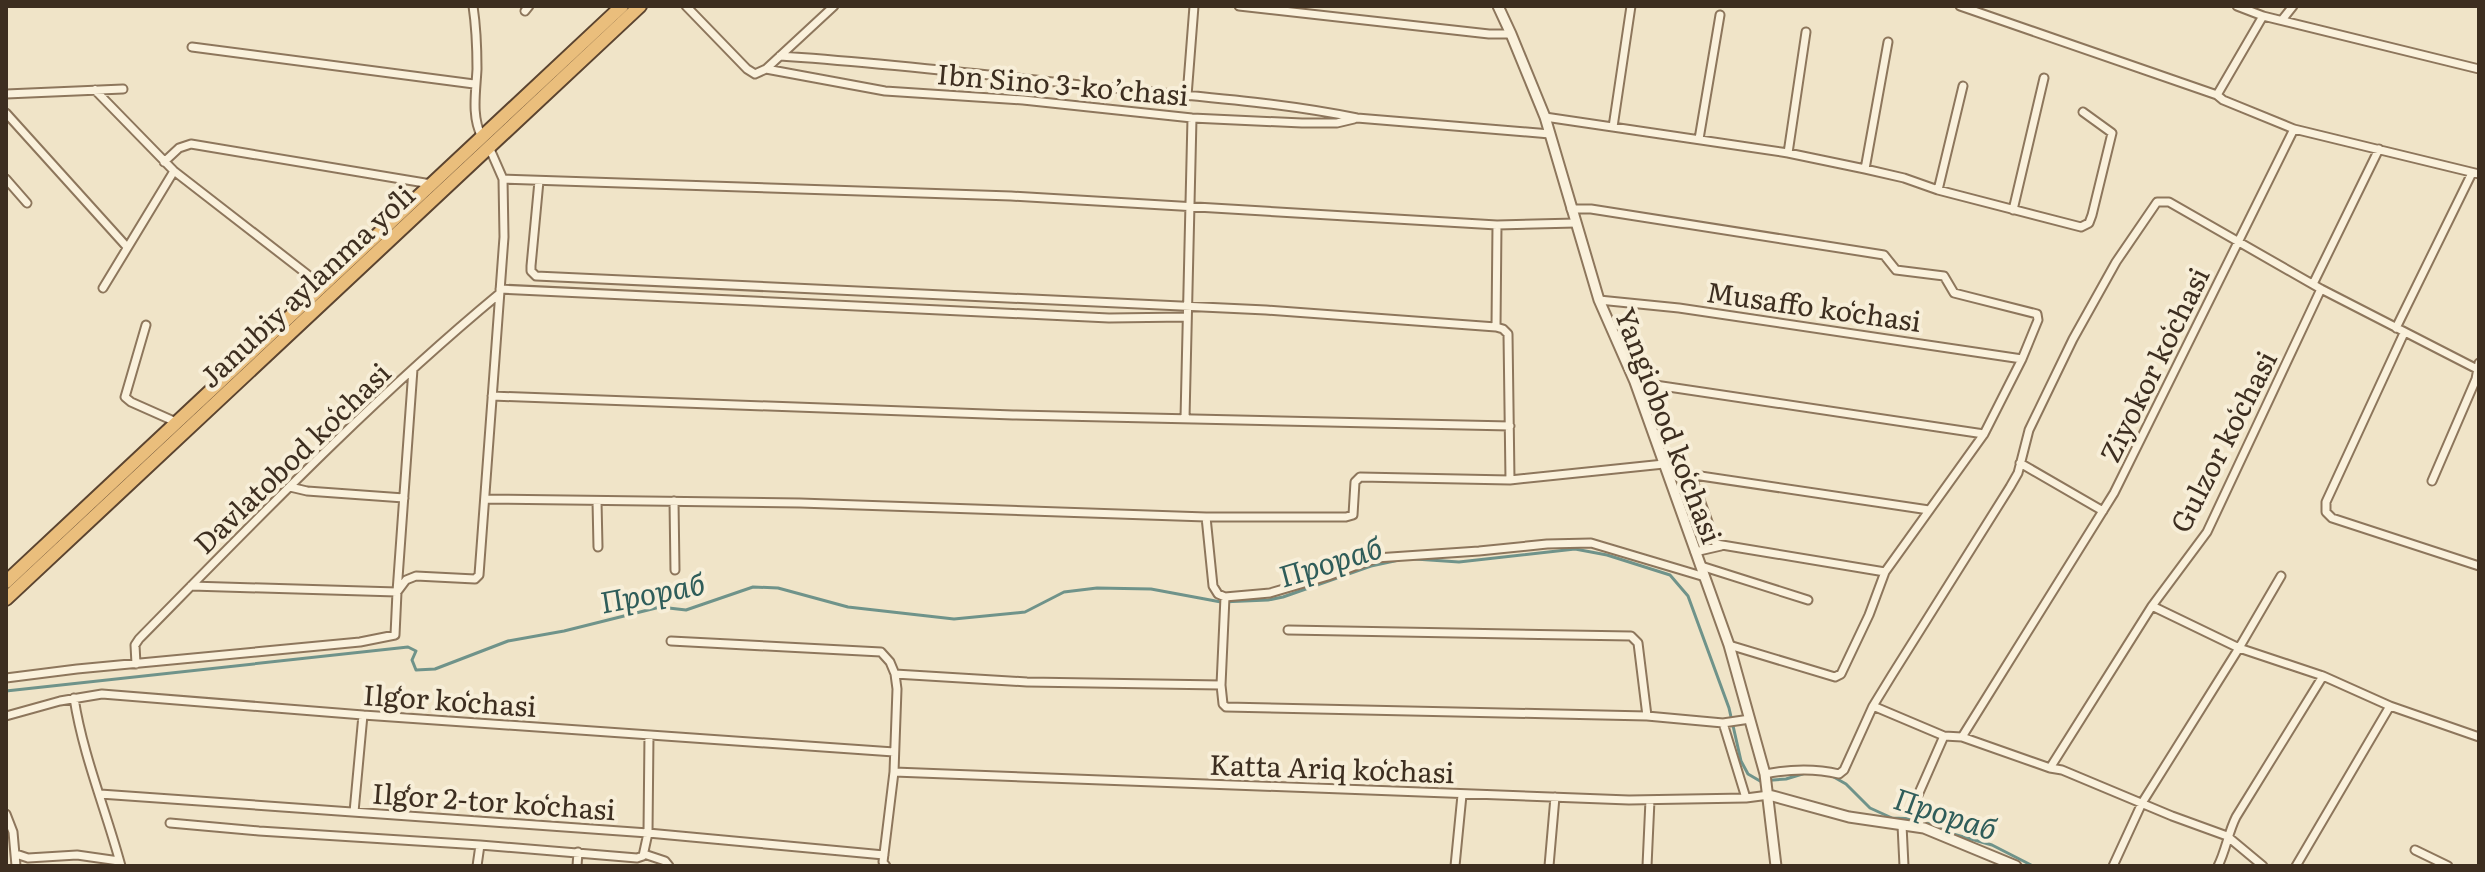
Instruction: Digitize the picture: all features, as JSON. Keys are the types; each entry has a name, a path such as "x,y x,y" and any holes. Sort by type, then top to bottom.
{"highway":[{"name":"Janubiy aylanma yoʻli","path":"6,599 485,142 622,6"},
{"name":"Janubiy aylanma yoʻli","path":"6,582 431,184 485,142 640,6"}],"street":[{"path":"397,592 406,580 416,576 475,579 479,575 504,237 503,179 477,128 473,6"},
{"name":"Ibn Sino 3-koʼchasi","path":"686,6 751,73 760,74 766,69 885,91 1023,100 1192,118 1302,123 1337,123 1357,118"},
{"path":"766,69 834,6"},
{"name":"Ibn Sino 3-koʼchasi","path":"1187,96 1194,6"},
{"path":"1239,6 1511,34"},
{"name":"Yangiobod koʻchasi","path":"1498,6 1545,117 1599,300 1635,382 1729,645 1765,774 1776,866"},
{"path":"1613,127 1631,6"},
{"path":"1960,6 2217,95 2294,129 2476,174 2396,328"},
{"path":"2237,6 2263,16 2479,69"},
{"path":"2282,20 2293,6"},
{"path":"1699,139 1720,15"},
{"path":"2217,95 2263,16"},
{"path":"1788,153 1806,32"},
{"path":"1865,169 1888,42"},
{"path":"192,47 474,84"},
{"name":"Ibn Sino 3-koʼchasi","path":"780,56 863,61 1357,118 1550,134"},
{"path":"2013,210 2044,78"},
{"path":"1938,190 1963,86"},
{"path":"6,94 123,89"},
{"path":"95,90 174,171 321,285"},
{"path":"1545,117 1788,153 1904,178 1938,190 2081,227 2089,223 2112,133 2083,112"},
{"path":"6,113 127,247"},
{"path":"1185,418 1192,118"},
{"path":"1765,774 1818,769 1839,774 1848,762 1873,706 2018,473 2029,430 2073,339 2148,211 2157,202 2169,202 2237,242 2294,129"},
{"path":"164,162 185,145 204,145 431,184"},
{"path":"2313,284 2379,149"},
{"path":"103,288 174,171"},
{"path":"6,179 27,203"},
{"path":"503,179 1011,196 1497,225 1576,223"},
{"path":"539,181 531,271 536,276 1266,310 1503,329 1508,334 1510,480"},
{"path":"1571,209 1591,209 1884,255 1896,270 1944,276 1954,293 2037,314 2038,320 2022,359 1984,434 1885,572 1841,674 1835,677 1729,645"},
{"path":"1496,327 1497,225"},
{"name":"Ziyokor koʻchasi","path":"1962,737 2103,511 2237,242 2404,333 2478,367"},
{"path":"617,295 619,281"},
{"name":"Gulzor koʻchasi","path":"2050,768 2152,606 2207,532 2321,289"},
{"path":"499,292 1093,318 1186,317"},
{"name":"Davlatobod koʻchasi","path":"136,664 136,643 191,586 413,369 499,292"},
{"name":"Musaffo koʻchasi","path":"1599,300 1679,308 2022,359"},
{"path":"146,325 125,397 176,422"},
{"path":"2404,333 2326,502 2326,512 2332,518 2479,566"},
{"path":"2432,481 2476,379 2478,367"},
{"path":"6,678 360,642 395,635 413,369"},
{"path":"1635,382 1984,434"},
{"path":"492,396 983,414 1510,426"},
{"path":"2020,463 2103,511"},
{"path":"485,499 674,501 1206,517 1350,517 1354,510 1355,482 1360,477 1510,480 1665,467 1691,475 1929,510"},
{"path":"1691,475 1716,544 1885,572"},
{"path":"290,487 404,498"},
{"path":"597,501 598,547"},
{"path":"674,501 675,570"},
{"path":"1206,517 1213,586 1225,601 1221,685 1223,704 1231,707 1647,716 1723,723 1750,719"},
{"path":"1225,601 1270,593 1376,558 1547,544 1591,543 1705,577"},
{"path":"1695,552 1721,546"},
{"path":"1701,566 1808,600"},
{"path":"2113,866 2142,803 2281,576"},
{"path":"191,586 397,592"},
{"path":"2152,606 2239,648 2323,676 2390,706 2479,737"},
{"path":"1288,630 1631,636 1638,643 1647,716"},
{"path":"671,641 881,652 890,662 897,689 894,772 883,862 886,866"},
{"path":"895,674 1027,682 1221,685"},
{"path":"2218,866 2236,817 2323,676"},
{"name":"Ilgʻor koʻchasi","path":"6,716 102,694 894,752"},
{"path":"16,854 28,858 77,855 120,864 79,731 74,698"},
{"path":"1873,706 1944,736 1962,737 2050,768 2227,836 2263,866"},
{"path":"2296,866 2390,706"},
{"path":"354,812 363,715"},
{"path":"1723,723 1746,798"},
{"path":"644,854 648,833 649,735"},
{"path":"1911,811 1944,736"},
{"name":"Katta Ariq koʻchasi","path":"894,772 1650,800 1769,795"},
{"name":"Ilgʻor 2-tor koʻchasi","path":"100,794 648,833 884,855"},
{"path":"1455,866 1462,795"},
{"path":"1769,795 1849,817 1924,828 2016,866"},
{"path":"1549,866 1555,797"},
{"path":"1647,866 1650,800"},
{"path":"6,814 13,832 16,866"},
{"path":"170,823 637,858 644,854 665,861 669,866"},
{"path":"1902,825 1904,866"},
{"path":"477,866 480,845"},
{"path":"2415,850 2448,866"},
{"path":"577,866 578,852"},
{"path":"872,866 874,855"}],"waterway":[{"name":"Прораб","path":"1415,559 1459,562 1575,549 1607,555 1670,575 1688,596 1729,708 1741,761 1748,774 1760,781 1786,779 1809,772"},
{"name":"Прораб","path":"6,691 408,647 416,651 412,660 416,670 435,669 508,641 564,631 660,607 686,610 753,587 778,588 848,607 954,619 1025,612 1064,592 1097,588 1151,589 1221,602 1268,600 1371,566 1399,560"},
{"name":"Прораб","path":"1832,776 1846,784 1870,808 1892,818 1917,819 1992,845 2033,866"}]}
